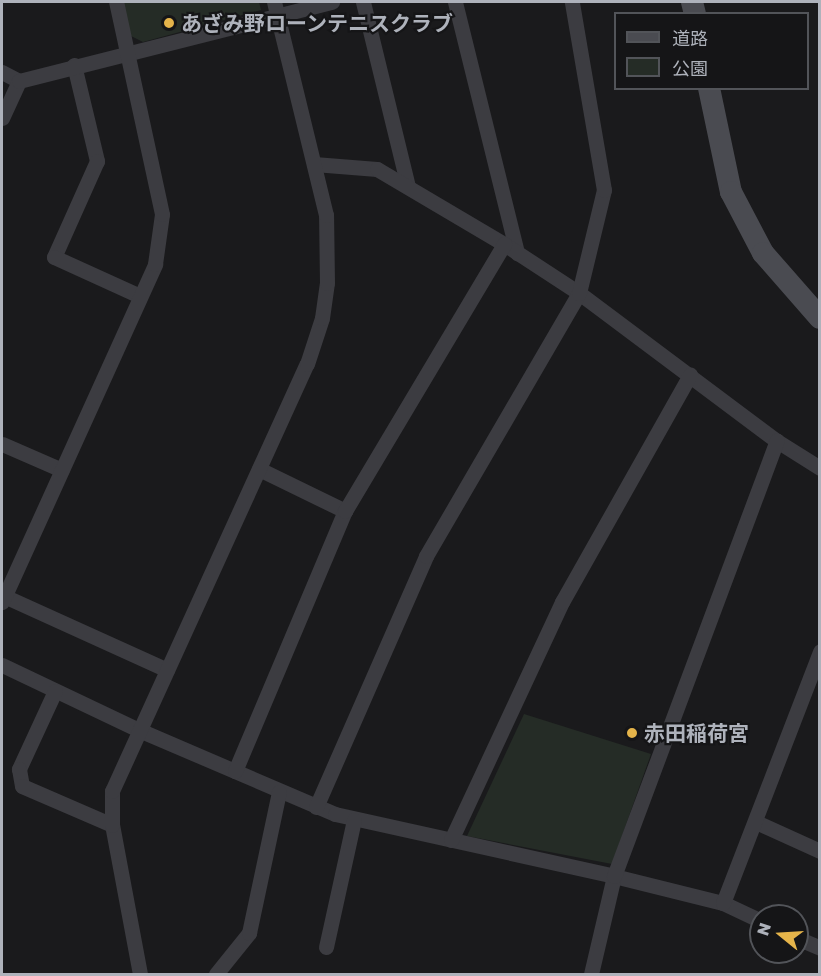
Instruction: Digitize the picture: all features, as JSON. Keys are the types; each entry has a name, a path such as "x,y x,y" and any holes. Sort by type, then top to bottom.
{"street":[{"path":"116,2 162,214 155,264 3,599 167,670"},
{"path":"2,72 19,81 74,65 128,53 275,8 332,2"},
{"path":"363,2 408,187"},
{"path":"235,771 345,511 510,248 455,2"},
{"path":"316,807 426,556 579,293 604,190 572,2"},
{"path":"140,975 112,825 112,791 307,364 322,318 329,243 314,164 275,8"},
{"path":"74,65 97,161 54,257 140,296"},
{"path":"2,118 19,81"},
{"path":"709,90 731,192 763,253 819,318"},
{"path":"314,164 376,169 510,248 579,293 777,441 819,468"},
{"path":"451,840 562,602 690,375"},
{"path":"591,975 614,876 777,441"},
{"path":"2,444 62,470"},
{"path":"259,469 345,511"},
{"path":"723,903 756,822 819,651"},
{"path":"2,665 139,730 279,792 354,820 614,876 723,903 749,915"},
{"path":"55,691 19,769 22,786 112,825"},
{"path":"216,975 249,933 279,792"},
{"path":"326,947 354,820"},
{"path":"756,822 819,851"}],"green space":[{"name":"あざみ野ローンテニスクラブ","path":"122,2 259,2 261,10 143,42 131,36"},
{"path":"524,714 651,754 612,864 467,836"}],"place":[{"name":"あざみ野ローンテニスクラブ","path":"169,23"},
{"name":"赤田稲荷宮","path":"632,733"}]}
